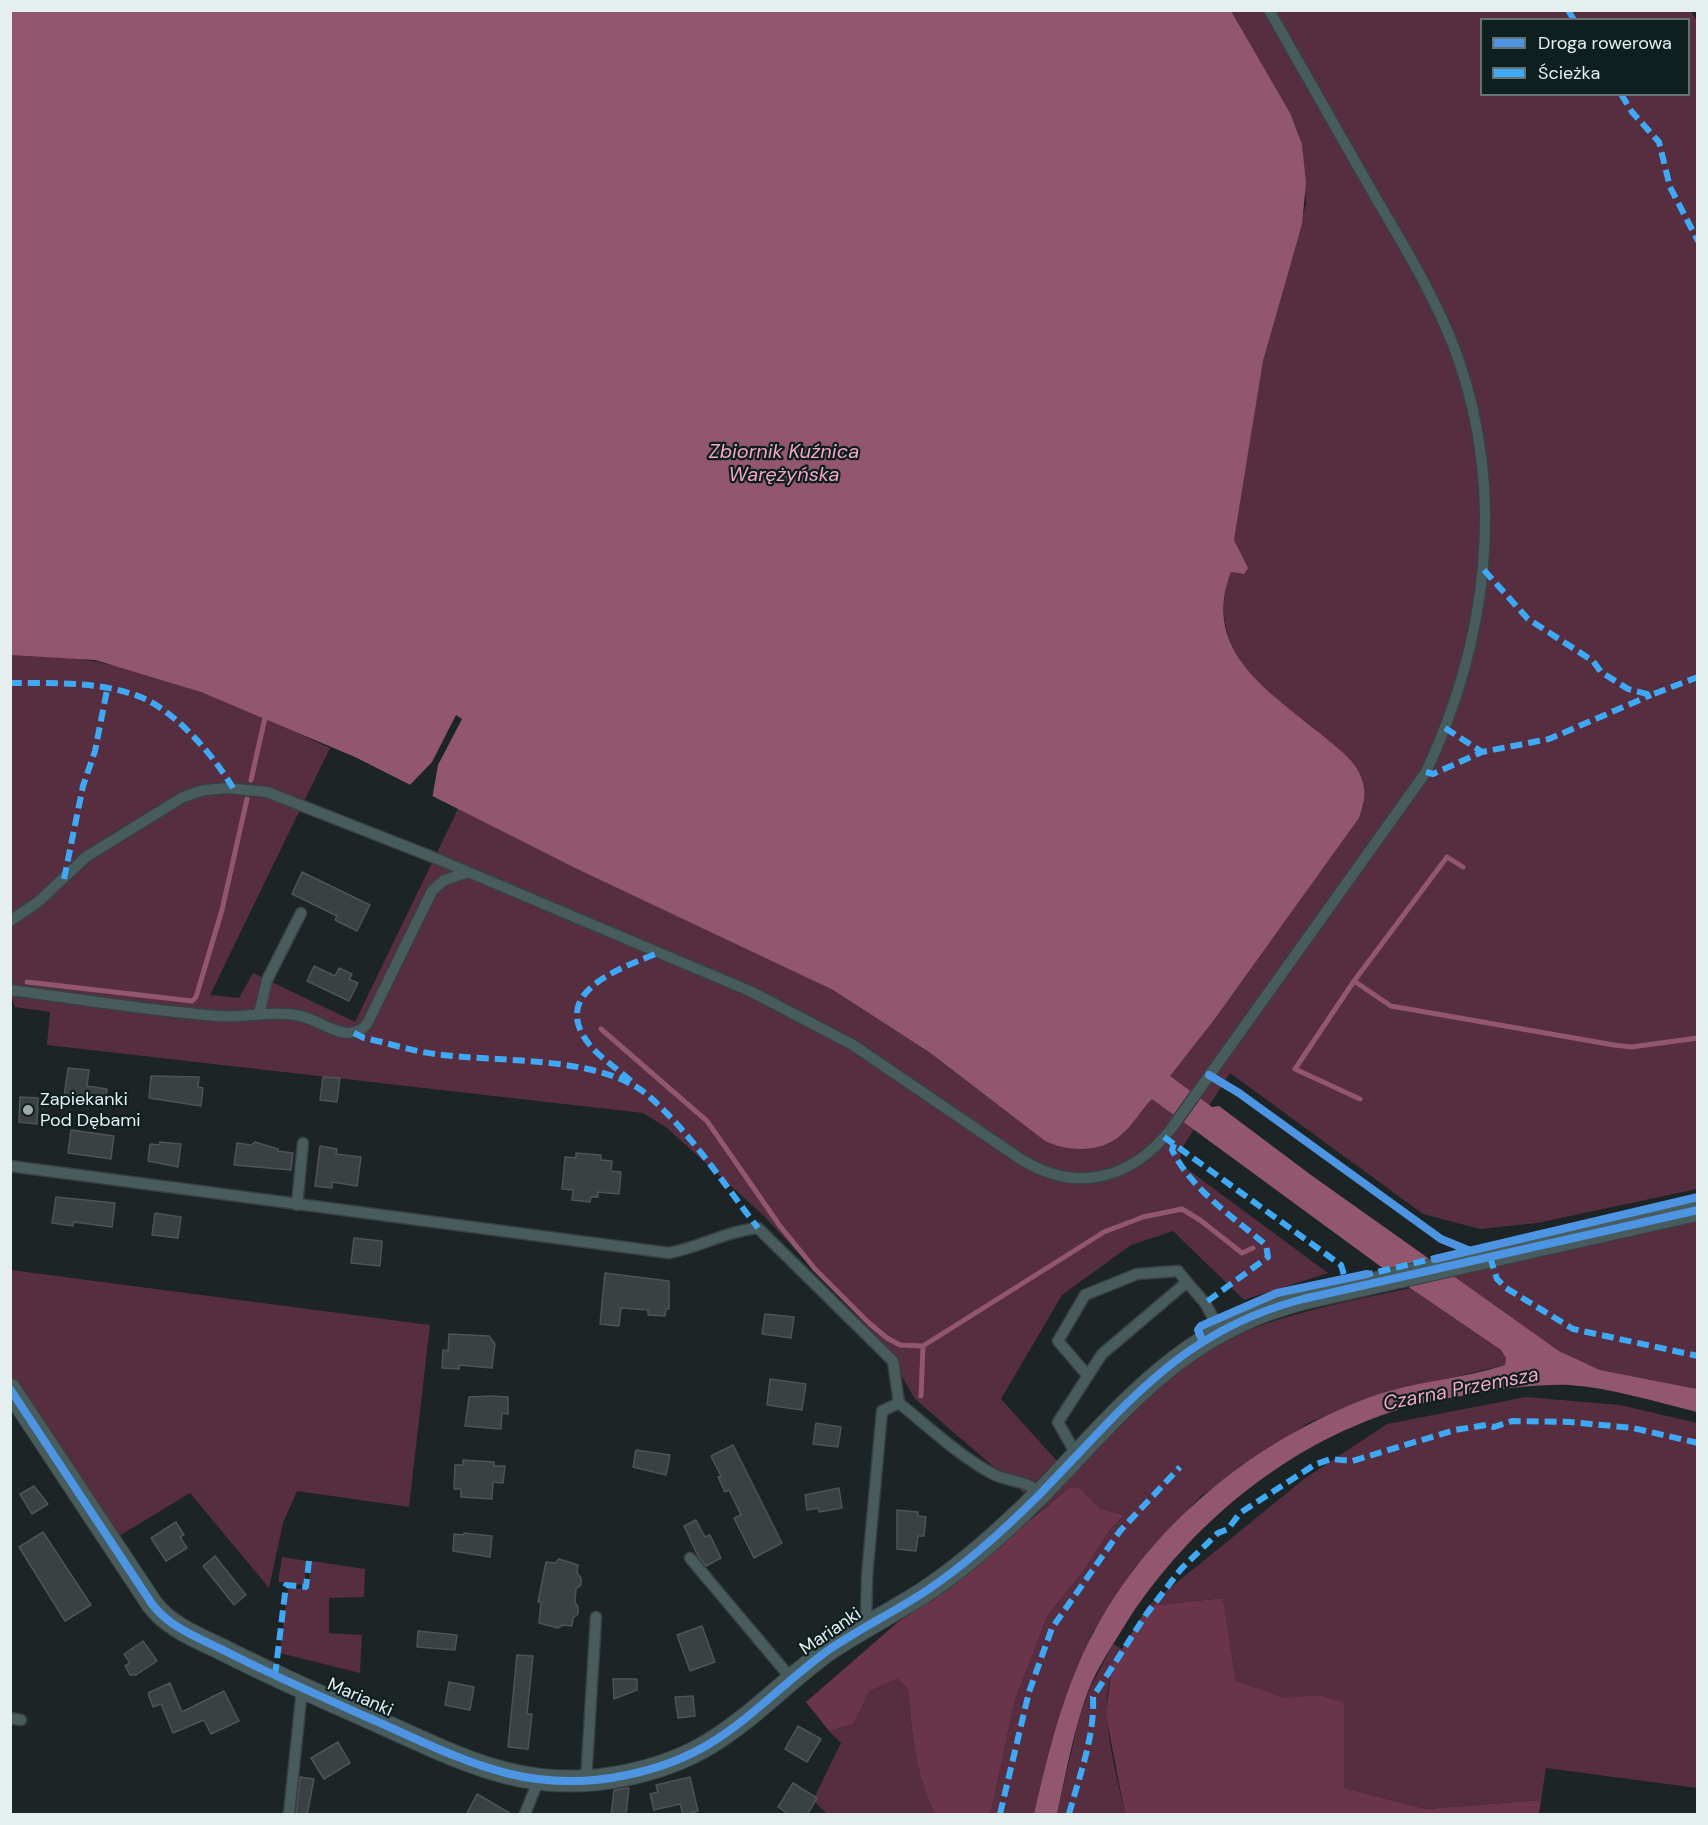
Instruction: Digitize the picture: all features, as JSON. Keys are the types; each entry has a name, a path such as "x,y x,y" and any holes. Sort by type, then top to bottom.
{"street":[{"name":"Marianki","path":"10,1389 160,1615 173,1625 305,1690 436,1749 497,1771 538,1781 586,1781 642,1772 689,1755 738,1724 790,1677 866,1625 924,1592 967,1562 1040,1493 1159,1371 1220,1330 1289,1303 1698,1210"},
{"path":"10,1411 31,1421"}],"lane":[{"path":"10,921 38,902 93,852 183,797 204,789 247,789 285,798 468,872 735,985 821,1027 898,1074 1027,1163 1048,1173 1078,1179 1118,1171 1147,1155 1172,1127 1426,772 1442,736 1470,652 1480,608 1485,552 1485,489 1479,442 1466,383 1450,337 1422,280 1269,10"},
{"path":"10,990 220,1016 258,1014 301,1016 342,1033 359,1032 367,1024 432,891 443,881 468,872"},
{"path":"258,1014 267,980 301,913"},
{"path":"297,1205 303,1143"},
{"path":"10,1167 669,1253 694,1248 740,1230 758,1228 893,1361 899,1403 950,1445 995,1475 1029,1483 1040,1493"},
{"path":"1088,1376 1058,1341 1084,1295 1137,1274 1178,1271 1205,1303 1220,1330"},
{"path":"1077,1456 1058,1422 1102,1354 1187,1282"},
{"path":"866,1625 867,1576 882,1411 899,1403"},
{"path":"690,1558 790,1677"},
{"path":"586,1781 596,1617"},
{"path":"289,1815 301,1699 305,1690"},
{"path":"525,1815 538,1781"}],"shaded area":[{"path":"1231,11 1691,11 1698,23 1697,1189 1537,1223 1480,1229 1423,1214 1230,1073 1182,1148 1179,1163 1328,1273 1244,1300 1173,1231 1131,1245 1062,1295 1001,1399 1057,1461 1024,1493 915,1399 882,1342 763,1215 667,1128 643,1113 47,1045 50,1012 15,1007 11,995 11,655 51,656 92,661 133,670 215,697 330,748 210,995 239,998 253,973 355,1022 458,809 577,869 833,990 929,1052 1045,1141 1108,1144 1122,1134 1214,1020 1359,818 1364,803 1318,734 1264,689 1240,660 1226,628 1224,610 1225,591 1231,571 1241,574 1234,540 1263,361 1306,204 1302,144 1295,126"},
{"path":"1697,1218 1697,1389 1600,1370 1559,1351 1454,1277 1510,1260"},
{"path":"11,1270 430,1325 409,1507 297,1491 283,1523 269,1588 190,1493 114,1539 11,1376"},
{"path":"1410,1288 1501,1350 1506,1358 1505,1365 1375,1396 1308,1423 1201,1496 1135,1568 1093,1632 1064,1701 1034,1814 988,1814 992,1807 1015,1700 1048,1615 1083,1572 1109,1531 1124,1515 1100,1509 1079,1487 1069,1488 1029,1520 1129,1414 1172,1376 1219,1344 1299,1313"},
{"path":"1526,1397 1620,1405 1697,1423 1697,1788 1546,1768 1541,1800 1426,1809 1344,1788 1318,1695 1284,1699 1236,1681 1223,1598 1148,1606 1304,1479 1387,1424"},
{"path":"1079,1487 1100,1509 1124,1515 1109,1531 1083,1572 1048,1615 1015,1700 992,1807 988,1814 935,1814 919,1768 908,1689 897,1679 870,1691 853,1724 829,1731 806,1702 898,1622 944,1591 1069,1488"},
{"path":"282,1557 307,1561 304,1585 278,1582"},
{"path":"311,1561 365,1569 364,1597 329,1598 329,1633 362,1635 360,1673 280,1653 288,1587 308,1590"},
{"path":"1223,1598 1236,1681 1284,1698 1318,1695 1344,1703 1344,1788 1426,1809 1541,1800 1539,1814 1125,1814 1106,1715 1112,1666 1148,1606"},
{"path":"1113,1644 1122,1649 1113,1668 1108,1688 1108,1730 1125,1814 1057,1814 1079,1718 1089,1690"},
{"path":"897,1679 908,1689 919,1768 935,1814 827,1814 813,1800 841,1743 829,1731 853,1724 870,1691"}],"water":[{"name":"Zbiornik Kuźnica Warężyńska","path":"11,11 1231,11 1290,113 1302,144 1306,183 1302,224 1263,361 1234,540 1248,568 1244,574 1231,572 1224,601 1225,627 1234,649 1248,670 1266,689 1351,761 1361,777 1364,798 1359,818 1214,1020 1170,1076 1212,1107 1219,1106 1311,1175 1559,1351 1600,1370 1697,1389 1697,1412 1601,1389 1546,1385 1501,1390 1415,1405 1354,1426 1315,1445 1243,1493 1211,1521 1153,1585 1101,1664 1088,1691 1074,1737 1057,1814 1034,1814 1065,1700 1079,1663 1102,1617 1130,1575 1163,1536 1199,1500 1239,1468 1281,1440 1326,1416 1389,1391 1505,1365 1506,1358 1501,1350 1410,1288 1152,1099 1125,1131 1113,1141 1084,1149 1054,1145 1045,1141 929,1052 833,990 577,869 355,757 201,692 95,660 11,655"}],"pier":[{"path":"456,715 462,719 438,765 432,799 408,787 432,762"}],"building":[{"path":"302,872 370,905 357,931 335,920 337,916 292,894"},
{"path":"314,966 335,976 339,968 352,974 349,979 358,983 349,1001 307,981"},
{"path":"68,1068 89,1070 87,1086 107,1089 106,1102 64,1097"},
{"path":"151,1076 199,1077 198,1087 203,1088 201,1106 149,1098"},
{"path":"323,1077 340,1078 337,1102 320,1100"},
{"name":"Zapiekanki Pod Dębami","path":"20,1097 38,1098 37,1124 19,1122"},
{"path":"71,1130 114,1136 111,1159 68,1153"},
{"path":"160,1142 181,1144 178,1167 148,1161 150,1144 160,1145"},
{"path":"255,1142 278,1149 278,1151 293,1153 291,1170 234,1165 237,1143 251,1145"},
{"path":"320,1146 337,1149 336,1154 361,1157 357,1186 332,1182 332,1188 315,1186"},
{"path":"576,1153 601,1155 601,1160 612,1161 611,1171 621,1172 619,1194 598,1192 598,1197 591,1197 590,1202 572,1200 573,1190 562,1189 565,1157 576,1158"},
{"path":"56,1197 115,1203 112,1227 74,1222 73,1226 52,1223"},
{"path":"155,1213 181,1217 178,1238 152,1235"},
{"path":"354,1238 382,1241 380,1266 351,1263"},
{"path":"605,1273 669,1281 669,1309 666,1309 665,1316 648,1315 648,1310 621,1308 619,1326 600,1324"},
{"path":"765,1314 794,1317 791,1338 762,1334"},
{"path":"449,1334 489,1336 495,1344 492,1368 459,1365 459,1369 442,1368 443,1350 448,1351"},
{"path":"770,1379 806,1384 802,1410 767,1405"},
{"path":"469,1397 508,1397 508,1414 502,1413 501,1429 465,1426"},
{"path":"816,1423 841,1427 838,1447 813,1444"},
{"path":"733,1445 782,1543 754,1558 734,1518 741,1515 729,1490 725,1492 718,1477 721,1476 711,1456"},
{"path":"636,1450 670,1455 666,1475 633,1467"},
{"path":"463,1460 494,1462 494,1466 505,1466 503,1483 493,1482 492,1499 461,1497 461,1489 454,1489 455,1465 463,1465"},
{"path":"34,1486 48,1504 32,1514 20,1494"},
{"path":"839,1488 842,1508 819,1512 818,1508 807,1510 805,1495"},
{"path":"897,1510 918,1512 918,1516 926,1517 924,1536 918,1536 916,1551 897,1549"},
{"path":"696,1520 705,1537 710,1535 721,1558 706,1566 698,1556 684,1526"},
{"path":"176,1522 184,1535 180,1537 187,1548 166,1561 151,1538"},
{"path":"43,1532 91,1605 65,1621 19,1547"},
{"path":"464,1533 492,1536 490,1557 453,1551 454,1534 464,1535"},
{"path":"215,1556 246,1595 234,1605 203,1566"},
{"path":"559,1559 578,1565 577,1573 581,1578 581,1585 576,1589 575,1602 578,1614 573,1618 572,1626 563,1625 558,1628 539,1623 541,1602 538,1602 546,1562 555,1563"},
{"path":"702,1626 715,1662 690,1671 677,1635"},
{"path":"418,1631 457,1635 455,1650 417,1647"},
{"path":"143,1641 157,1661 136,1675 130,1675 125,1666 130,1663 124,1654"},
{"path":"517,1655 533,1656 527,1714 532,1714 528,1749 508,1747"},
{"path":"613,1679 637,1679 637,1690 614,1699"},
{"path":"449,1682 474,1687 470,1710 445,1705"},
{"path":"170,1683 182,1712 224,1691 239,1721 211,1734 204,1720 173,1733 161,1704 153,1707 148,1693"},
{"path":"693,1696 695,1716 678,1718 675,1697"},
{"path":"798,1726 821,1739 807,1762 785,1749"},
{"path":"338,1742 350,1763 324,1779 311,1758"},
{"path":"300,1777 314,1779 307,1815 296,1815"},
{"path":"690,1777 698,1811 683,1815 680,1804 654,1810 650,1794 658,1792 656,1785"},
{"path":"793,1783 817,1798 807,1815 790,1815 778,1807"},
{"path":"629,1788 626,1815 611,1815 614,1790"},
{"path":"477,1794 513,1815 466,1815"}],"waterway":[{"path":"251,780 265,718"},
{"path":"27,982 192,1001 196,997 222,910 247,799"},
{"path":"1354,981 1447,857 1463,867"},
{"path":"1360,1099 1295,1069 1354,981 1391,1006 1614,1045 1631,1047 1698,1038"},
{"path":"601,1029 707,1121 780,1226 815,1269 869,1323 887,1338 900,1345 923,1346 1104,1232 1143,1217 1182,1209 1242,1253 1253,1248"},
{"path":"921,1396 923,1346"}],"marked path":[{"path":"1568,10 1573,18"},
{"path":"1622,96 1632,112 1659,142 1670,187 1698,241"},
{"path":"1484,570 1528,619 1593,661 1601,672 1628,689 1651,695 1698,677"},
{"path":"10,683 94,686 111,688 143,698 182,725 216,763 233,788"},
{"path":"64,879 83,786 95,751 107,690"},
{"path":"1426,772 1433,774 1482,752 1549,739 1651,695"},
{"path":"1445,728 1482,752"},
{"path":"631,1081 589,1044 579,1026 577,1010 583,996 594,985 626,966 658,953"},
{"path":"354,1033 364,1038 435,1054 578,1067 606,1074 631,1084 666,1112 707,1160 758,1228"},
{"path":"1164,1137 1341,1265 1345,1278"},
{"path":"1174,1144 1172,1150 1190,1178 1266,1245 1268,1257 1205,1303"},
{"path":"1361,1276 1440,1257"},
{"path":"1490,1257 1497,1279 1506,1288 1573,1329 1698,1356"},
{"path":"1069,1814 1092,1727 1093,1697 1145,1616 1181,1569 1218,1533 1228,1529 1240,1513 1314,1465 1331,1459 1352,1461 1455,1430 1486,1425 1494,1427 1512,1421 1570,1422 1633,1428 1698,1443"},
{"path":"1000,1814 1029,1692 1052,1628 1120,1531 1180,1467"},
{"path":"275,1676 286,1585 306,1587 309,1561"}],"cycle path":[{"path":"1209,1075 1239,1093 1441,1239 1468,1250"},
{"path":"1435,1259 1698,1197"},
{"path":"10,1389 152,1604 167,1620 195,1637 278,1677 462,1759 523,1777 556,1781 590,1780 627,1775 659,1767 680,1759 725,1734 827,1651 914,1599 971,1557 1040,1494 1127,1403 1187,1352 1221,1331 1260,1313 1303,1299 1698,1210"},
{"path":"1202,1340 1198,1330 1201,1326 1277,1293 1367,1274"}],"place":[{"name":"Zapiekanki Pod Dębami","path":"28,1110"}],"water label":[{"name":"Czarna Przemsza","path":"1461,1390"}]}
